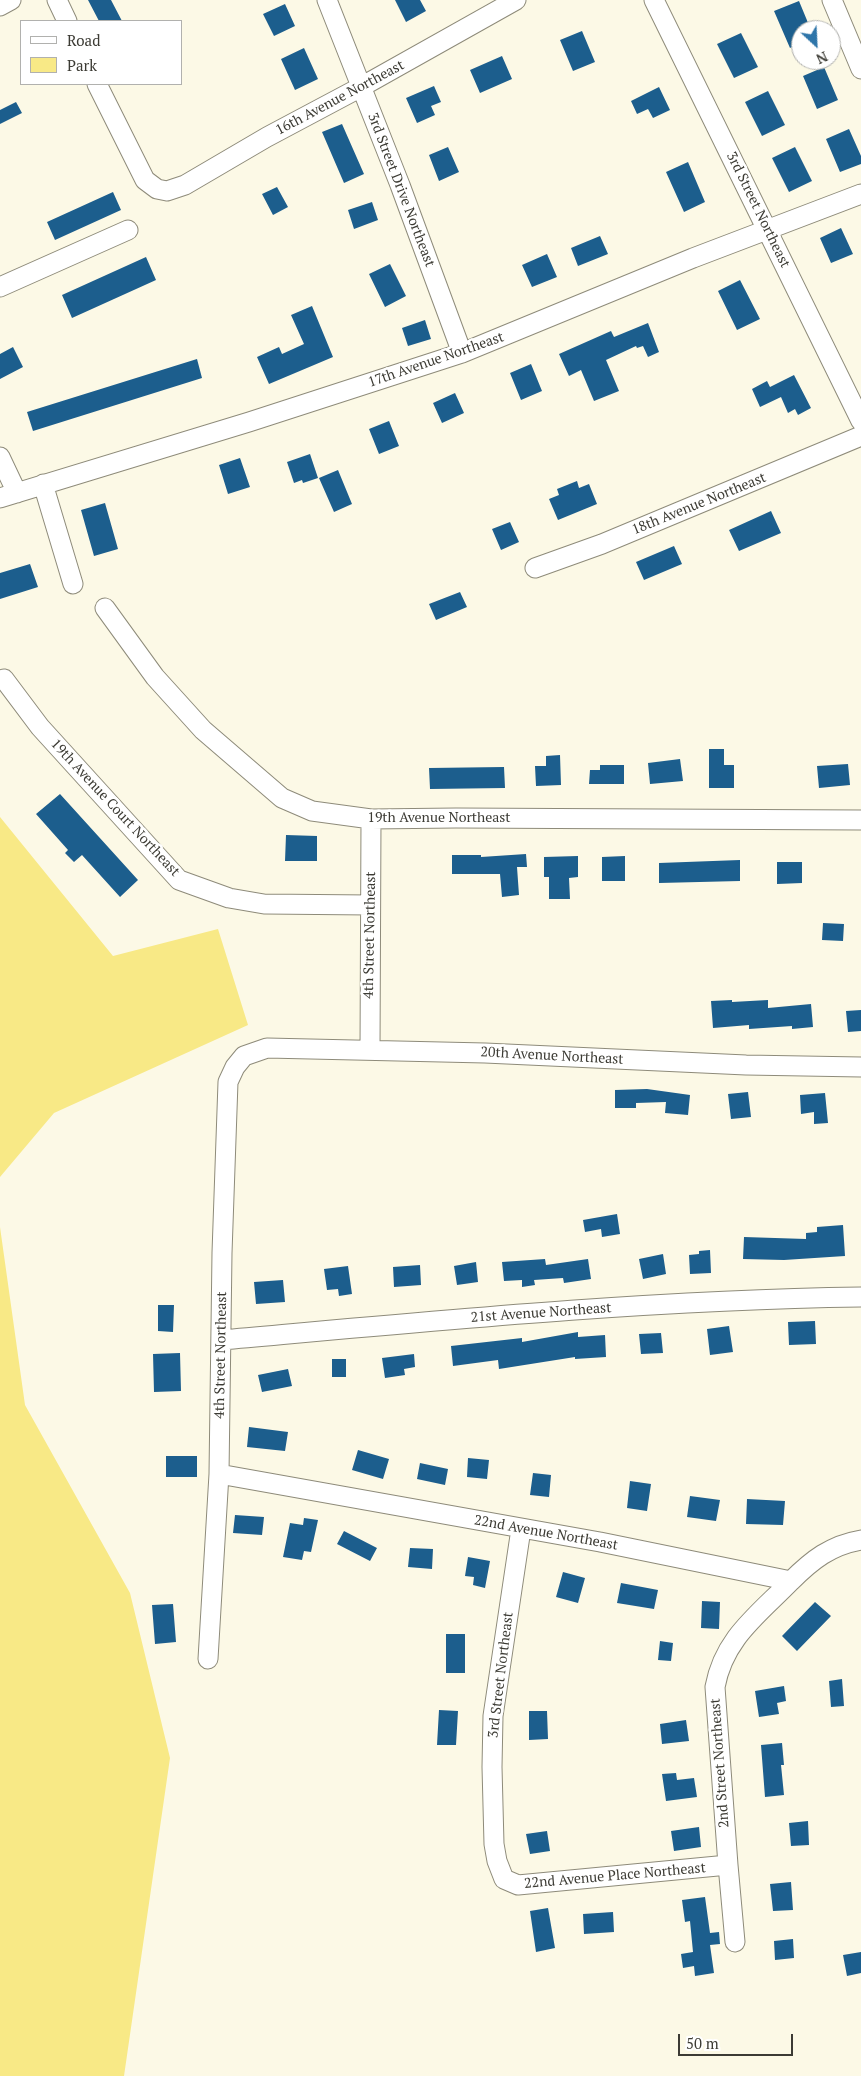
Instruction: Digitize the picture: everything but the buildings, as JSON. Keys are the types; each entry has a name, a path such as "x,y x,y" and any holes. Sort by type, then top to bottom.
{"street":[{"path":"0,6 11,0"},
{"path":"57,0 67,20"},
{"name":"3rd Street Drive Northeast","path":"326,0 362,87 462,352"},
{"name":"16th Avenue Northeast","path":"98,85 145,180 150,185 167,191 185,185 267,137 362,87 516,0"},
{"name":"3rd Street Northeast","path":"654,0 861,421"},
{"path":"832,0 861,69"},
{"name":"17th Avenue Northeast","path":"9,495 249,422 462,352 693,258 861,194"},
{"path":"0,287 128,230"},
{"name":"18th Avenue Northeast","path":"535,568 602,544 861,436"},
{"path":"0,456 9,495"},
{"path":"42,484 72,584"},
{"name":"19th Avenue Northeast","path":"105,608 155,677 203,730 282,798 312,811 370,819 861,820"},
{"name":"19th Avenue Court Northeast","path":"4,679 40,727 179,880 229,898 264,904 370,905"},
{"name":"4th Street Northeast","path":"370,819 370,1050"},
{"name":"20th Avenue Northeast","path":"244,1056 267,1048 494,1053 746,1065 861,1067"},
{"name":"4th Street Northeast","path":"208,1659 219,1474 228,1082 235,1067 244,1056"},
{"name":"21st Avenue Northeast","path":"222,1340 574,1309 761,1298 861,1297"},
{"name":"22nd Avenue Northeast","path":"219,1474 720,1566 791,1581"},
{"name":"3rd Street Northeast","path":"504,1879 499,1870 494,1844 493,1716 520,1529"},
{"path":"791,1581 820,1555 838,1546 861,1540"},
{"name":"2nd Street Northeast","path":"735,1942 715,1701 718,1673 722,1659 732,1641 791,1581"},
{"name":"22nd Avenue Place Northeast","path":"504,1879 518,1885 728,1866"}],"green space":[{"path":"0,817 113,956 218,929 248,1025 54,1113 0,1177"},
{"path":"0,1227 25,1405 130,1593 170,1758 124,2076 0,2076"}]}
